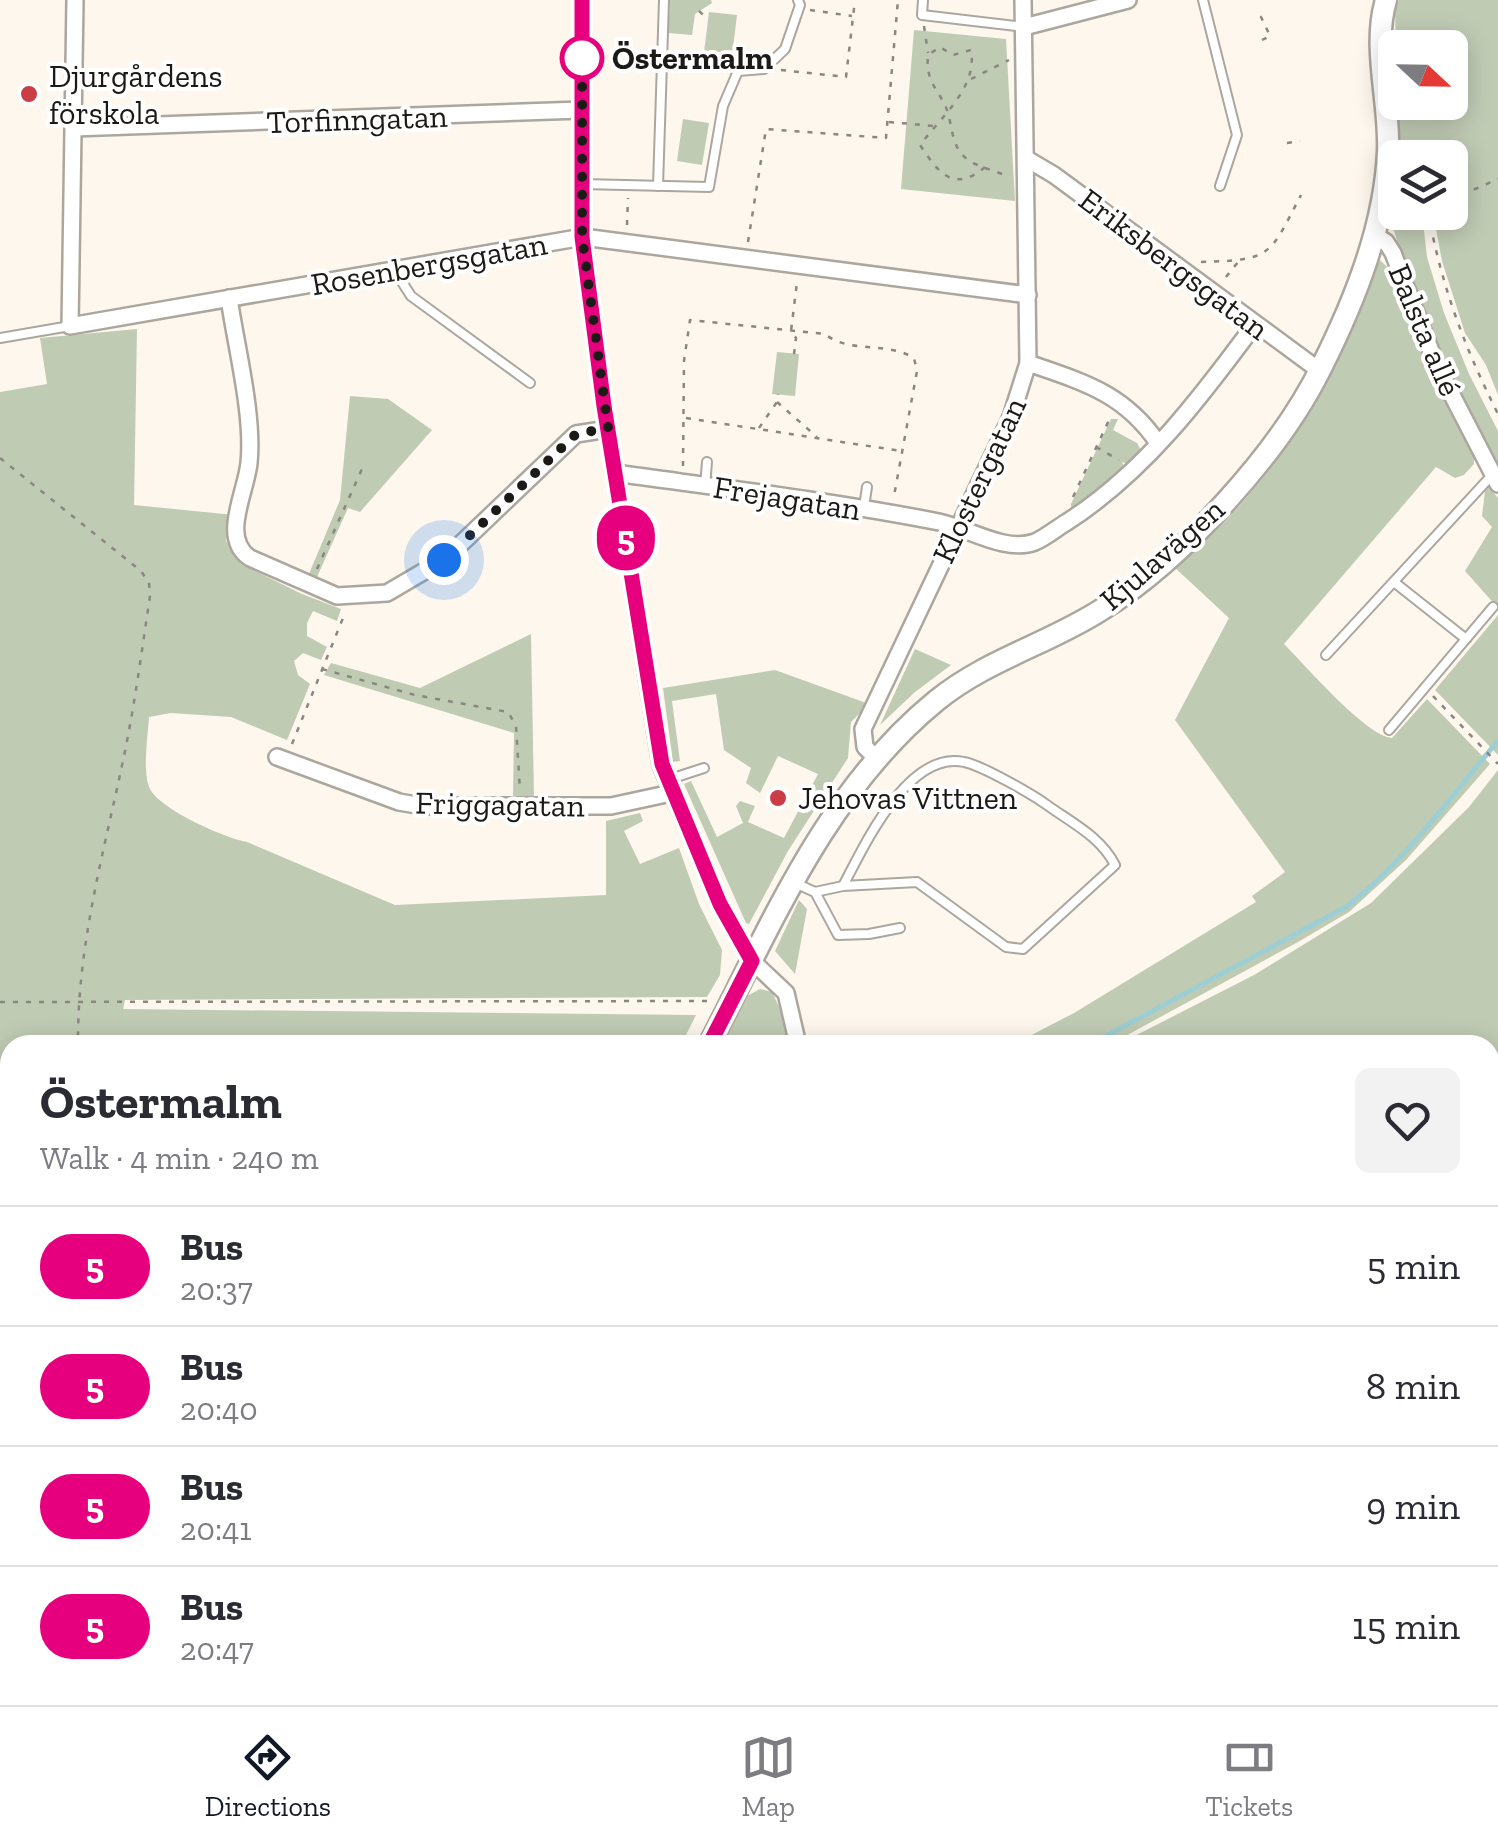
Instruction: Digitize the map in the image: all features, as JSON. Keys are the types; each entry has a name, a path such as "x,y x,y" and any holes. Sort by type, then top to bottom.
{"street":[{"path":"70,326 75,0"},
{"path":"582,0 582,237 662,764 720,904 752,961 786,993 796,1035"},
{"name":"Klostergatan","path":"877,759 865,747 862,728 1011,417 1028,364 1024,0"},
{"path":"1024,27 1123,0"},
{"name":"Kjulavägen","path":"714,1035 828,822 900,733 938,699 981,670 1101,610 1178,550 1272,444 1320,371 1342,325 1374,234 1388,148 1383,44 1386,0"},
{"name":"Torfinngatan","path":"72,128 582,110"},
{"name":"Eriksbergsgatan","path":"1027,159 1054,174 1320,371"},
{"name":"Balsta allé","path":"1374,234 1393,253 1436,364 1496,479"},
{"name":"Rosenbergsgatan","path":"70,326 582,237 1028,296"},
{"path":"228,298 250,435 235,541 250,558 337,596 386,594 444,560 576,434 608,428"},
{"name":"Frejagatan","path":"615,473 891,514 958,526 1007,542 1036,542 1130,472 1158,444 1210,384 1254,324"},
{"path":"1028,364 1081,381 1118,400 1158,444"},
{"name":"Friggagatan","path":"281,758 411,805 611,806 669,787"}],"lane":[{"path":"658,186 664,0"},
{"path":"582,184 709,187 723,106 738,71 764,69 785,49 800,5 798,0"},
{"path":"923,0 922,16 1024,27"},
{"path":"1203,0 1237,135 1220,186"},
{"path":"395,271 411,296 530,383"},
{"path":"0,338 70,326"},
{"path":"706,486 708,462"},
{"path":"1326,655 1496,479"},
{"path":"864,510 867,487"},
{"path":"1394,582 1466,639"},
{"path":"1389,730 1493,607"},
{"path":"814,892 842,886 917,882 1006,947 1023,949 1114,865 1106,846 1036,798 964,762 931,765 880,815 842,886"},
{"path":"669,787 704,768"},
{"path":"793,882 814,892 838,935 900,928"}],"path":[{"path":"788,71 846,77 855,0"},
{"path":"749,242 766,129 886,138 898,0"},
{"path":"700,11 708,19"},
{"path":"812,11 853,16"},
{"path":"1262,40 1270,36 1260,17 1266,14"},
{"path":"922,16 927,68 932,88 947,110 952,139 968,160 1028,184"},
{"path":"928,54 940,47 954,55 971,50 974,66 970,79 920,144 938,173 959,180 972,178 985,167"},
{"path":"970,79 1024,52"},
{"path":"887,122 934,126"},
{"path":"1286,144 1300,140"},
{"path":"1468,192 1498,179"},
{"path":"627,226 629,185"},
{"path":"1198,262 1240,260 1267,252 1275,245 1301,195"},
{"path":"1431,230 1455,322 1498,414"},
{"path":"1226,276 1240,260"},
{"path":"794,354 796,338 791,330 799,265"},
{"path":"682,482 684,361 690,320 825,334 835,342 900,350 914,358 917,372 891,514"},
{"path":"758,429 777,402 778,394"},
{"path":"1067,522 1066,512 1118,400"},
{"path":"777,402 819,439"},
{"path":"684,418 902,452"},
{"path":"712,430 714,422"},
{"path":"871,458 872,447"},
{"path":"1096,447 1121,461 1130,472"},
{"path":"0,458 142,571 149,584 125,754 92,901 78,1003 78,1035"},
{"path":"310,584 362,470"},
{"path":"281,758 351,598"},
{"path":"322,668 415,694 508,712 516,726 521,806"},
{"path":"1425,688 1497,762"},
{"path":"0,1002 712,1001"}],"green space":[{"path":"670,0 712,3 695,14 692,35 668,33"},
{"path":"1399,0 1498,0 1498,395 1486,365 1465,333 1436,230 1468,230 1468,140 1400,140 1398,120 1468,120 1468,30 1396,30"},
{"path":"709,12 737,15 731,64 703,61"},
{"path":"914,30 1006,39 1015,201 901,189"},
{"path":"683,119 709,123 702,165 677,161"},
{"path":"1394,230 1424,230 1427,257 1444,313 1498,431 1498,470 1441,358"},
{"path":"1380,260 1388,268 1442,394 1474,453 1474,464 1455,478 1436,467 1284,644 1352,713 1381,734 1392,738 1427,699 1490,764 1406,860 1349,912 1127,1035 1031,1035 1256,902 1252,896 1285,872 1175,720 1229,618 1173,566 1220,527 1286,447 1335,365"},
{"path":"137,329 134,505 234,515 226,541 241,564 341,609 337,621 313,611 307,623 307,636 327,647 321,660 303,653 294,661 298,675 310,684 287,740 231,717 171,713 149,717 146,774 156,797 210,829 395,905 606,895 606,821 640,813 643,821 624,831 640,864 679,848 699,904 722,950 720,975 707,997 125,1000 123,1009 696,1015 686,1035 0,1035 0,392 47,384 40,338"},
{"path":"777,352 799,354 795,396 772,394"},
{"path":"350,396 388,399 432,430 360,512 348,508 317,577 309,574 340,500"},
{"path":"1111,419 1118,419 1113,430 1137,443 1142,452 1129,464 1122,462 1125,469 1071,510 1071,504"},
{"path":"1489,487 1498,498 1498,608 1465,571 1492,527 1482,516"},
{"path":"1498,615 1498,755 1435,690"},
{"path":"531,634 534,797 513,798 514,733 324,675 331,663 420,688"},
{"path":"915,649 951,665 880,725"},
{"path":"775,670 869,704 851,722 848,758 788,851 749,924 684,784 691,781 717,837 743,823 736,806 740,801 755,806 748,822 784,838 818,774 778,756 760,793 746,783 751,768 724,750 716,694 672,701 680,761 673,762 663,688"},
{"path":"1498,770 1498,1035 1137,1035 1254,975 1371,903 1469,807"},
{"path":"799,900 807,909 795,974 775,951"},
{"path":"760,989 772,992 787,1035 728,1035 747,996"}],"waterway":[{"path":"1108,1035 1346,907 1407,849 1498,741"}],"bus line":[{"name":"5","path":"582,0 582,237 604,406 662,764 720,904 752,961 714,1035"}],"place":[{"name":"Östermalm","path":"582,58"},
{"name":"Djurgårdens förskola","path":"29,94"},
{"name":"Jehovas Vittnen","path":"778,798"}],"route":[{"path":"444,560 576,434 608,428 582,237 582,58"}]}
